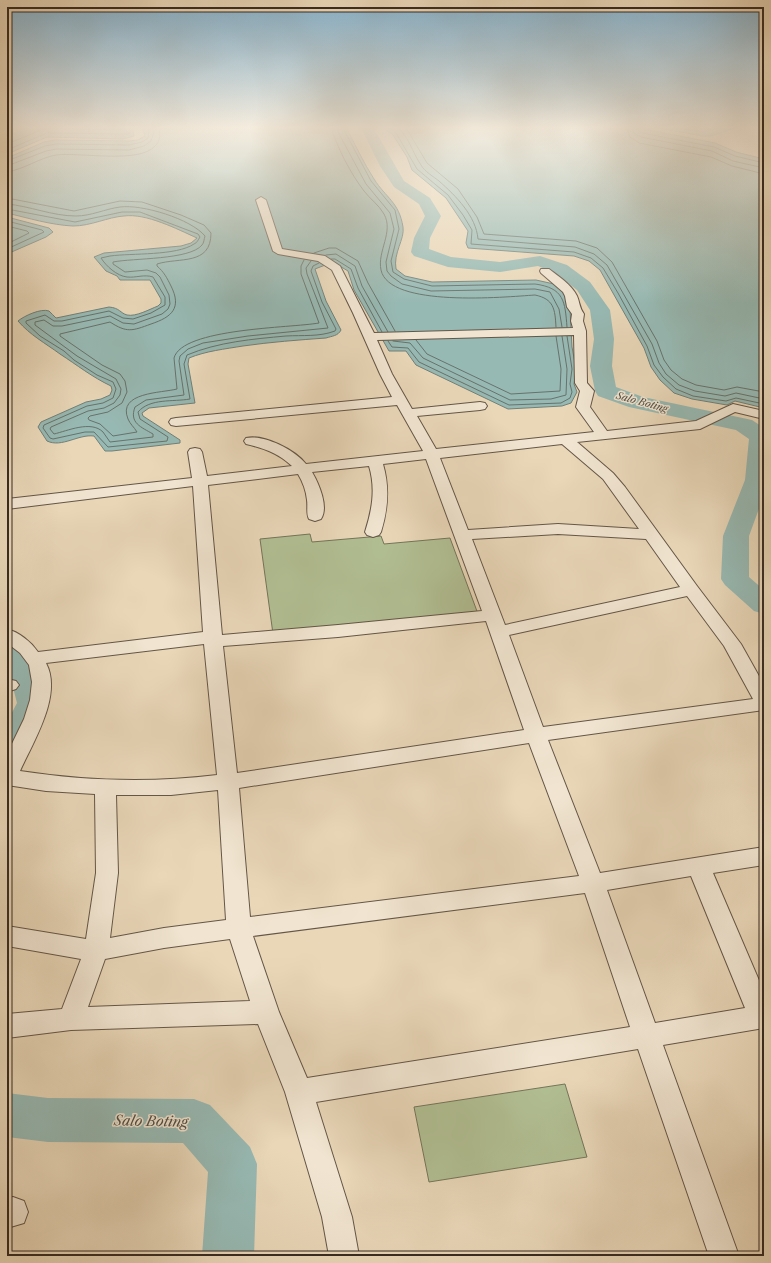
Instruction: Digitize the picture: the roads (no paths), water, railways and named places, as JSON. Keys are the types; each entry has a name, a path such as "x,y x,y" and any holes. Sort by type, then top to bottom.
{"street":[{"path":"261,200 278,251 321,258 336,268 370,337 386,374 431,453 593,883 648,1035 724,1256"},
{"path":"545,271 569,293 572,306 578,314 577,321 580,331 581,383 587,391 583,407 603,435"},
{"path":"370,337 580,331"},
{"path":"176,422 402,400"},
{"path":"408,412 480,406"},
{"path":"7,504 431,453 700,425 729,410 738,408 764,415"},
{"path":"7,635 18,641 36,658 39,665 41,685 40,702 26,737 7,776 46,783 149,788 228,782 649,718 764,703 732,644 691,590 620,490 608,476 564,440"},
{"path":"251,441 276,447 290,456 304,469 315,495 315,516"},
{"path":"195,452 200,481 212,639 228,782 239,929 266,1012 299,1092 337,1217 344,1256"},
{"path":"373,532 380,511 382,492 380,476 375,460"},
{"path":"462,535 558,529 652,534"},
{"path":"36,658 212,639 496,623 691,590"},
{"path":"71,1019 96,951 104,909 107,873 104,787"},
{"path":"7,936 96,951 164,938 593,883 764,856"},
{"path":"299,1092 763,1017 699,867"},
{"path":"7,1026 71,1019 266,1012"}],"water":[{"path":"7,185 379,185 392,201 401,219 403,232 396,257 396,269 405,276 432,282 536,280 554,284 559,287 565,296 570,309 572,347 576,369 574,384 577,392 571,403 562,406 508,409 416,365 406,351 389,351 354,290 348,271 333,262 315,269 326,301 341,330 340,332 335,336 326,338 243,346 209,352 189,358 188,364 195,403 149,408 142,413 143,416 180,440 180,443 105,451 94,436 53,443 47,441 38,427 41,422 86,402 101,399 110,395 112,390 111,386 91,375 43,342 28,331 18,321 28,315 46,310 56,318 109,307 115,308 127,315 131,315 139,314 158,306 161,303 161,299 150,280 120,280 117,276 106,271 94,257 104,253 181,246 191,243 197,238 161,222 142,217 124,216 86,225 73,226 48,223 7,213"},
{"path":"430,185 764,185 764,408 735,401 727,405 692,399 674,393 660,380 651,367 644,348 600,270 589,261 574,256 468,248 466,243 468,231 446,198"},
{"path":"7,217 49,228 53,232 46,237 7,254"}],"waterway":[{"name":"Salo Boting","path":"400,185 425,201 433,216 422,238 420,252 448,262 500,267 540,261 561,269 584,286 600,310 604,339 601,366 606,391 637,402 744,425 761,437 757,480 736,536 735,579 764,605"},
{"name":"Salo Boting","path":"7,651 22,659 33,703 10,749 7,752"},
{"name":"Salo Boting","path":"7,1115 48,1120 194,1121 233,1164 228,1256"}]}
